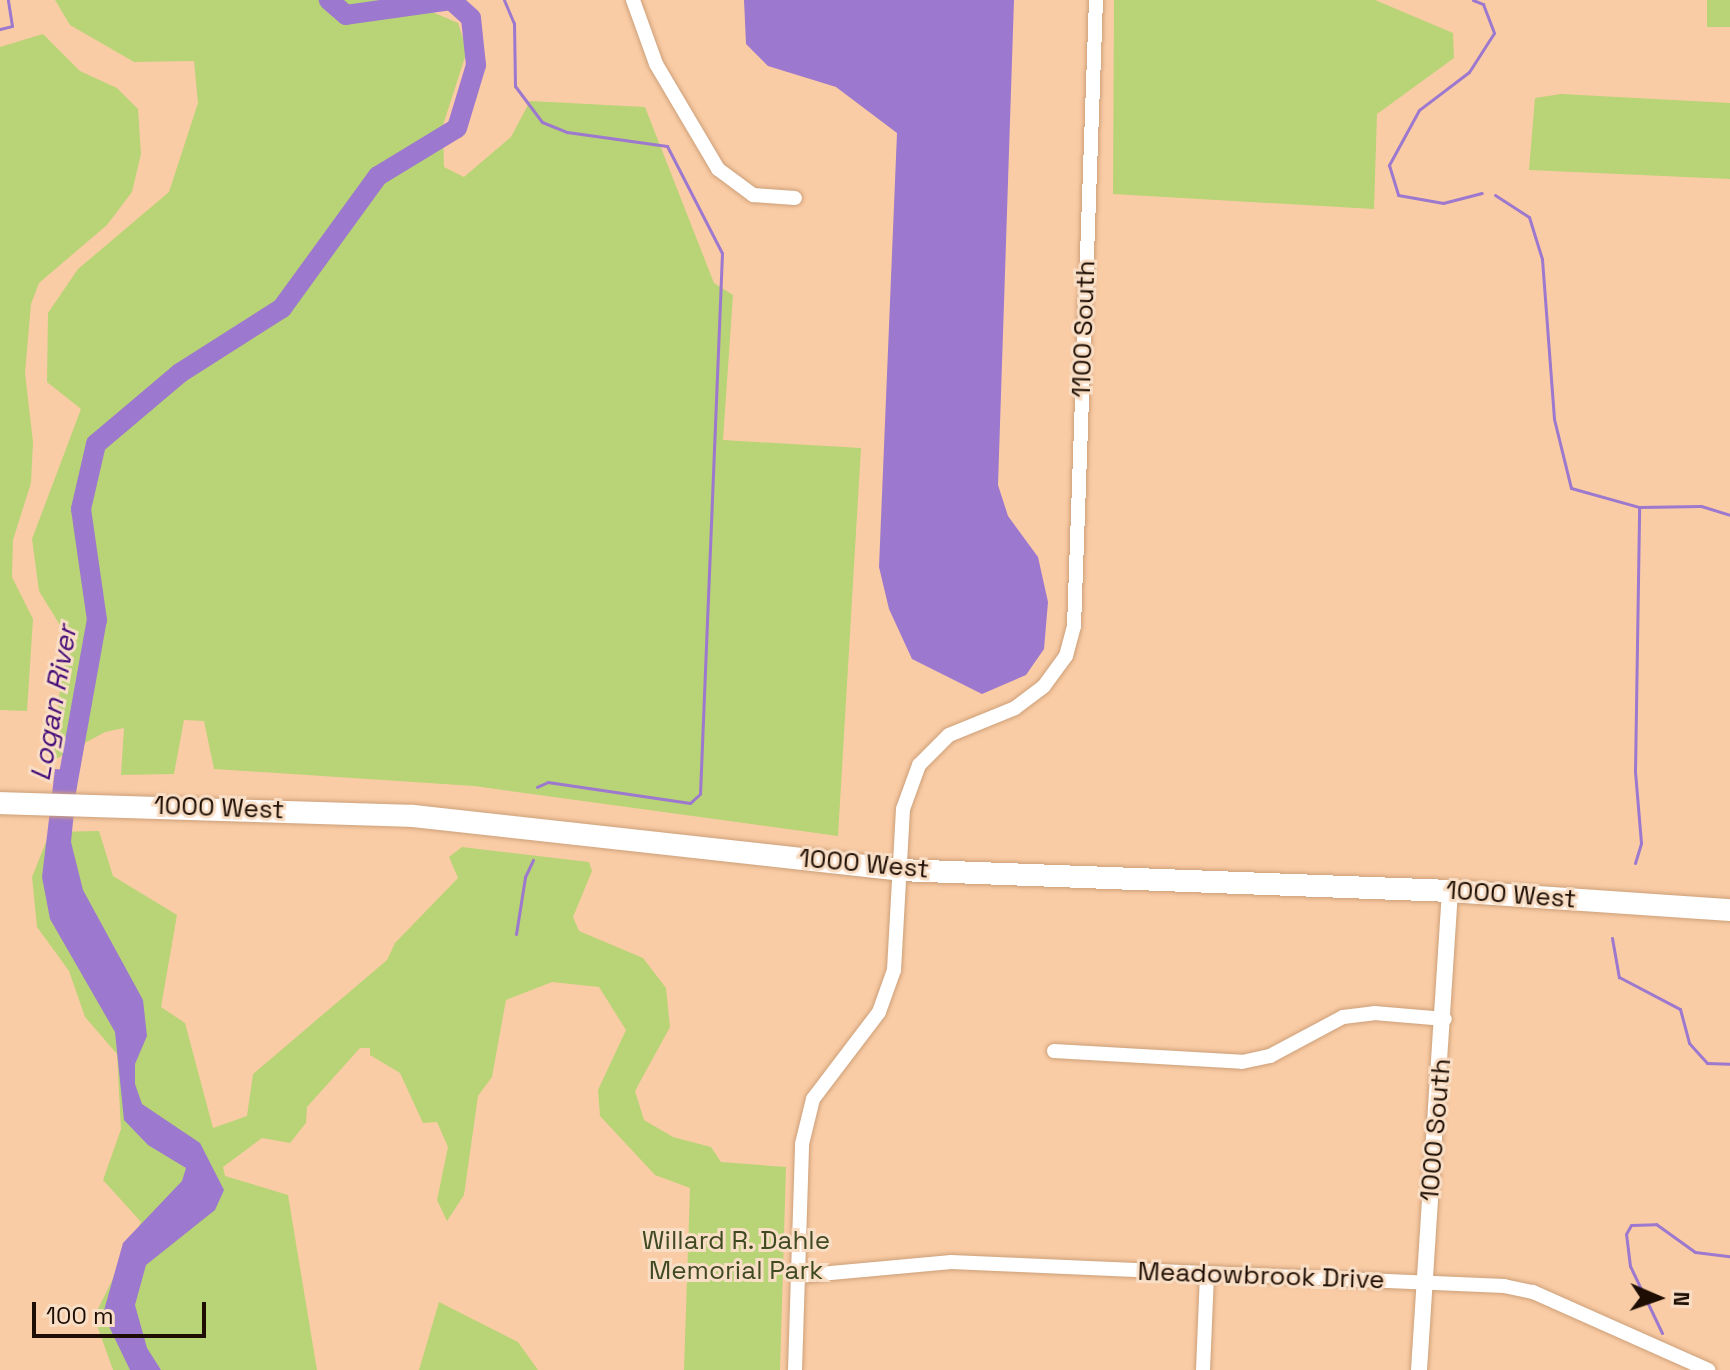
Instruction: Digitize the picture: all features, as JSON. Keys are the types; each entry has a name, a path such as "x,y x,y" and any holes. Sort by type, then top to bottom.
{"main road":[{"name":"1000 West","path":"9,803 113,804 501,823 899,870 1450,891 1730,910"}],"street":[{"path":"633,0 656,64 718,169 753,195 795,198"},
{"name":"1100 South","path":"899,870 903,809 919,765 949,735 1015,708 1044,686 1066,656 1074,626 1096,0"},
{"path":"795,1370 802,1144 813,1099 879,1012 894,970 899,870"},
{"name":"1000 South","path":"1419,1370 1423,1282 1445,1019 1450,891"},
{"path":"1054,1051 1242,1062 1270,1056 1343,1017 1374,1013 1445,1019"},
{"name":"Meadowbrook Drive","path":"798,1276 951,1262 1423,1282 1533,1292 1708,1370"},
{"path":"1203,1370 1207,1274"}],"green space":[{"path":"55,0 404,0 458,23 467,51 443,125 444,167 464,177 511,137 530,101 645,107 714,283 733,295 723,440 861,448 838,836 474,786 214,769 204,721 184,720 174,774 121,775 124,728 105,732 52,761 66,635 39,591 32,539 81,409 47,382 48,313 78,269 169,192 198,103 194,61 134,62 70,25"},
{"path":"1114,0 1375,0 1453,33 1454,58 1377,114 1374,209 1113,194"},
{"path":"1707,0 1730,0 1730,27 1707,27"},
{"path":"43,34 80,71 117,88 138,109 141,154 132,192 107,225 39,283 31,304 25,373 33,442 31,483 13,540 12,577 33,619 27,711 0,710 0,47"},
{"path":"1561,94 1730,103 1730,179 1529,170 1535,98"},
{"name":"Willard R. Dahle Memorial Park","path":"99,831 113,876 177,915 161,1007 185,1023 213,1128 247,1116 253,1074 387,960 395,943 458,878 449,857 462,847 589,862 592,871 573,917 579,931 643,958 666,988 670,1027 635,1091 644,1120 673,1137 711,1147 721,1162 786,1167 780,1370 684,1370 690,1188 655,1175 600,1116 598,1090 626,1030 599,987 552,982 506,1000 492,1077 478,1096 464,1195 447,1221 437,1200 448,1147 437,1122 423,1123 400,1073 370,1055 370,1048 360,1048 307,1107 306,1123 290,1143 262,1138 223,1167 225,1176 288,1195 317,1370 113,1370 94,1317 141,1222 103,1180 121,1129 117,1054 85,1017 69,971 37,927 32,877 50,832"},
{"path":"439,1302 518,1342 538,1370 419,1370"}],"shaded area":[{"path":"744,0 1014,0 998,485 1008,516 1038,557 1048,602 1044,649 1026,675 982,694 912,659 889,609 879,567 897,133 836,87 768,66 746,44"},
{"path":"55,769 78,771 71,842 83,890 143,1000 147,1036 135,1064 135,1084 142,1104 200,1143 224,1190 215,1210 146,1265 135,1305 147,1348 161,1370 130,1370 103,1314 123,1243 182,1181 186,1168 148,1145 124,1120 115,1032 50,919 42,877"}],"waterway":[{"path":"0,29 12,26 8,0"},
{"name":"Logan River","path":"65,797 97,620 81,509 96,444 180,373 282,308 378,176 457,128 476,65 471,18 451,0 346,15 329,0"},
{"name":"Logan River","path":"428,0 429,4"},
{"path":"504,0 514,23 515,86 542,122 567,132 667,146 722,253 700,794 690,803 548,782 537,787"},
{"path":"1473,0 1483,4 1494,33 1469,72 1419,110 1389,165 1398,195 1443,203 1482,193"},
{"path":"1495,195 1529,217 1542,259 1554,419 1571,488 1639,507 1701,506 1730,515"},
{"path":"1635,863 1641,843 1635,772 1639,508"},
{"path":"516,934 525,877 533,860"},
{"path":"1612,938 1619,977 1680,1009 1689,1043 1707,1063 1730,1064"},
{"path":"1662,1333 1630,1266 1626,1234 1631,1225 1656,1224 1695,1252 1730,1256"}]}
